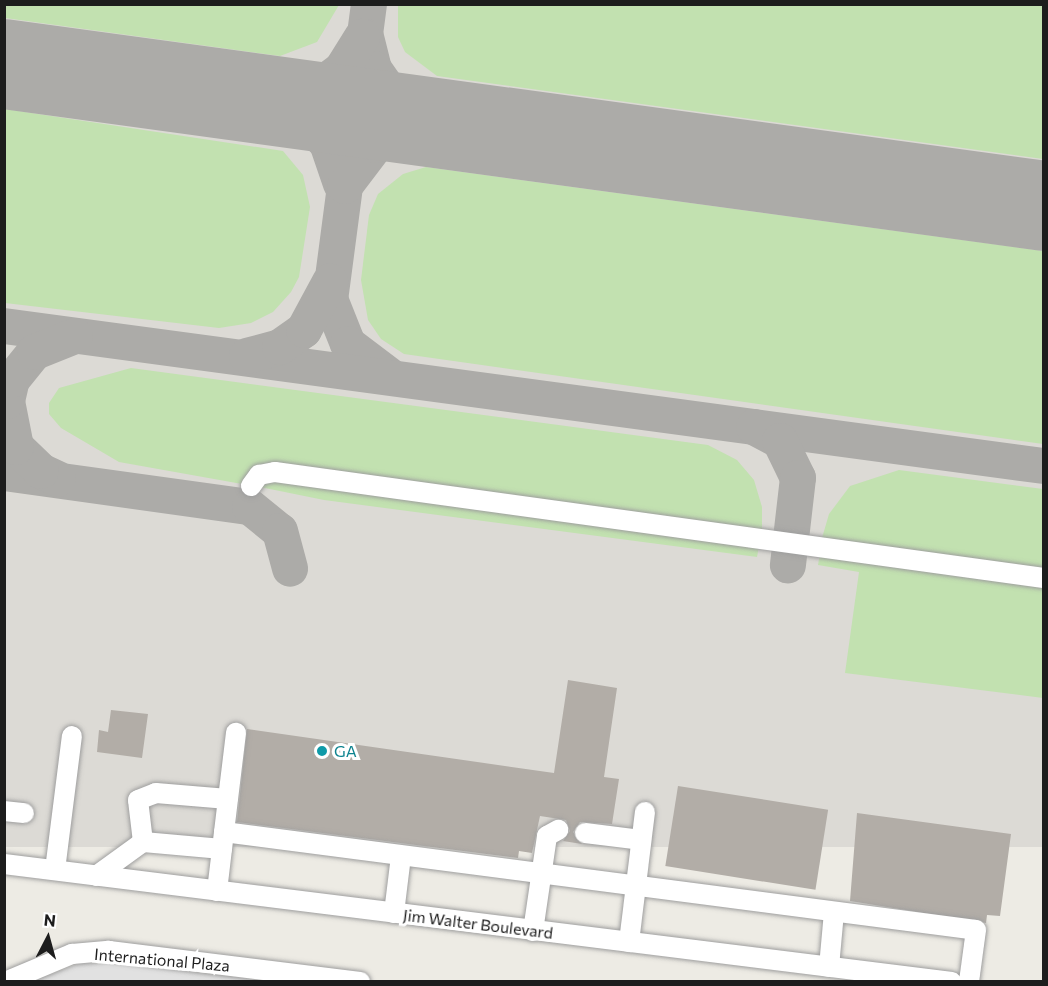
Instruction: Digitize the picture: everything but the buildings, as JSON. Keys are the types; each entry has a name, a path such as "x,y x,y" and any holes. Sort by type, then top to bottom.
{"street":[{"path":"251,486 259,475 276,472 1044,578"},
{"path":"217,891 236,733"},
{"path":"55,870 72,736"},
{"path":"143,842 138,800 146,795 228,799"},
{"path":"4,811 24,813"},
{"path":"629,942 645,812"},
{"path":"533,931 547,836 558,830"},
{"path":"585,833 641,840"},
{"path":"96,876 143,842 223,841 401,856 976,930 969,981"},
{"path":"394,913 401,856"},
{"name":"Jim Walter Boulevard","path":"4,864 952,981"},
{"path":"828,967 834,912"},
{"name":"International Plaza","path":"5,981 72,954 109,951 360,981"}],"shaded area":[{"path":"5,5 1043,5 1043,847 5,847"},
{"path":"81,963 124,964 269,981 33,981"}],"green space":[{"path":"5,4 339,5 317,42 280,56 5,18"},
{"path":"398,5 1043,5 1043,159 437,76 405,52 398,37"},
{"path":"5,109 283,151 303,175 310,207 299,277 291,292 273,312 251,323 219,328 5,303"},
{"path":"426,167 1043,251 1043,444 404,354 381,339 368,320 361,280 369,215 378,194 403,174"},
{"path":"131,368 708,445 737,460 754,480 762,507 762,531 273,463 256,467 242,484 119,462 61,428 49,414 49,403 59,388"},
{"path":"899,470 1043,489 1043,569 822,538 829,514 850,486"},
{"path":"268,480 759,546 757,557 324,500 260,487"},
{"path":"820,554 1043,584 1043,698 845,673 859,572 818,565"}],"taxiway":[{"path":"369,4 330,299 348,344 389,375"},
{"path":"260,96 296,95 321,85 342,69 362,37"},
{"path":"366,37 374,69 391,93 417,112 448,121"},
{"path":"142,86 266,103 296,113 327,143 341,184"},
{"path":"345,186 376,145 419,127 564,143"},
{"path":"247,356 280,347 304,330 330,282"},
{"path":"4,326 1044,466"},
{"path":"58,479 41,471 16,447 7,401 12,380 35,352 75,336"},
{"path":"754,427 780,441 798,478 788,565"},
{"path":"4,473 250,507 280,531 290,569"}],"runway":[{"path":"4,64 1044,206"}],"place":[{"name":"GA","path":"322,751"}]}
